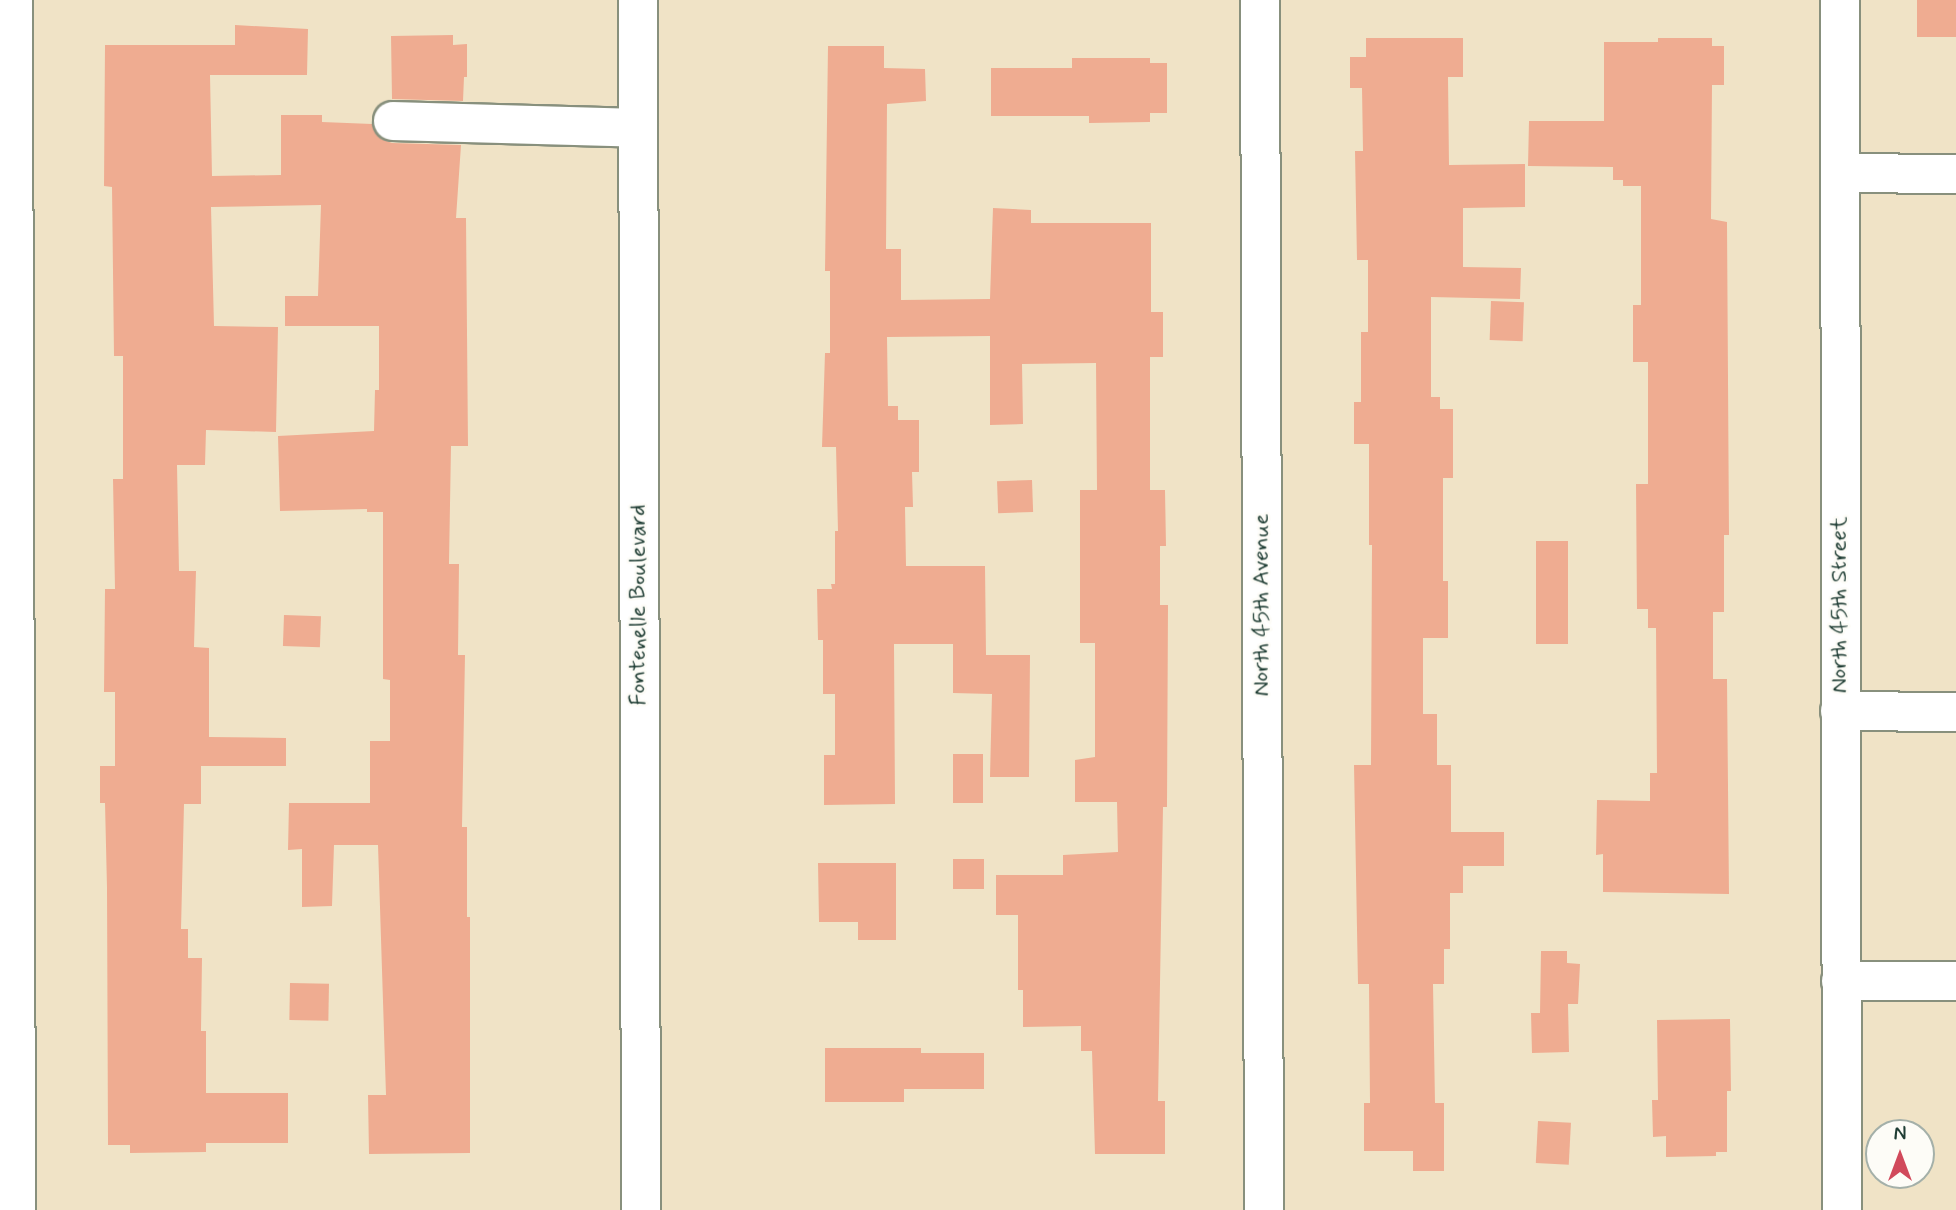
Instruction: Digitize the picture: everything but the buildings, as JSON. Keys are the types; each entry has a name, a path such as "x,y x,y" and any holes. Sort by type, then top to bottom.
{"street":[{"path":"13,0 16,1210"},
{"name":"Fontenelle Boulevard","path":"638,0 641,1210"},
{"name":"North 45th Avenue","path":"1260,0 1264,1210"},
{"name":"North 45th Street","path":"1840,0 1842,1210"},
{"path":"393,121 638,128"},
{"path":"1840,173 1956,174"},
{"path":"1840,711 1956,712"},
{"path":"1841,981 1956,981"}]}
